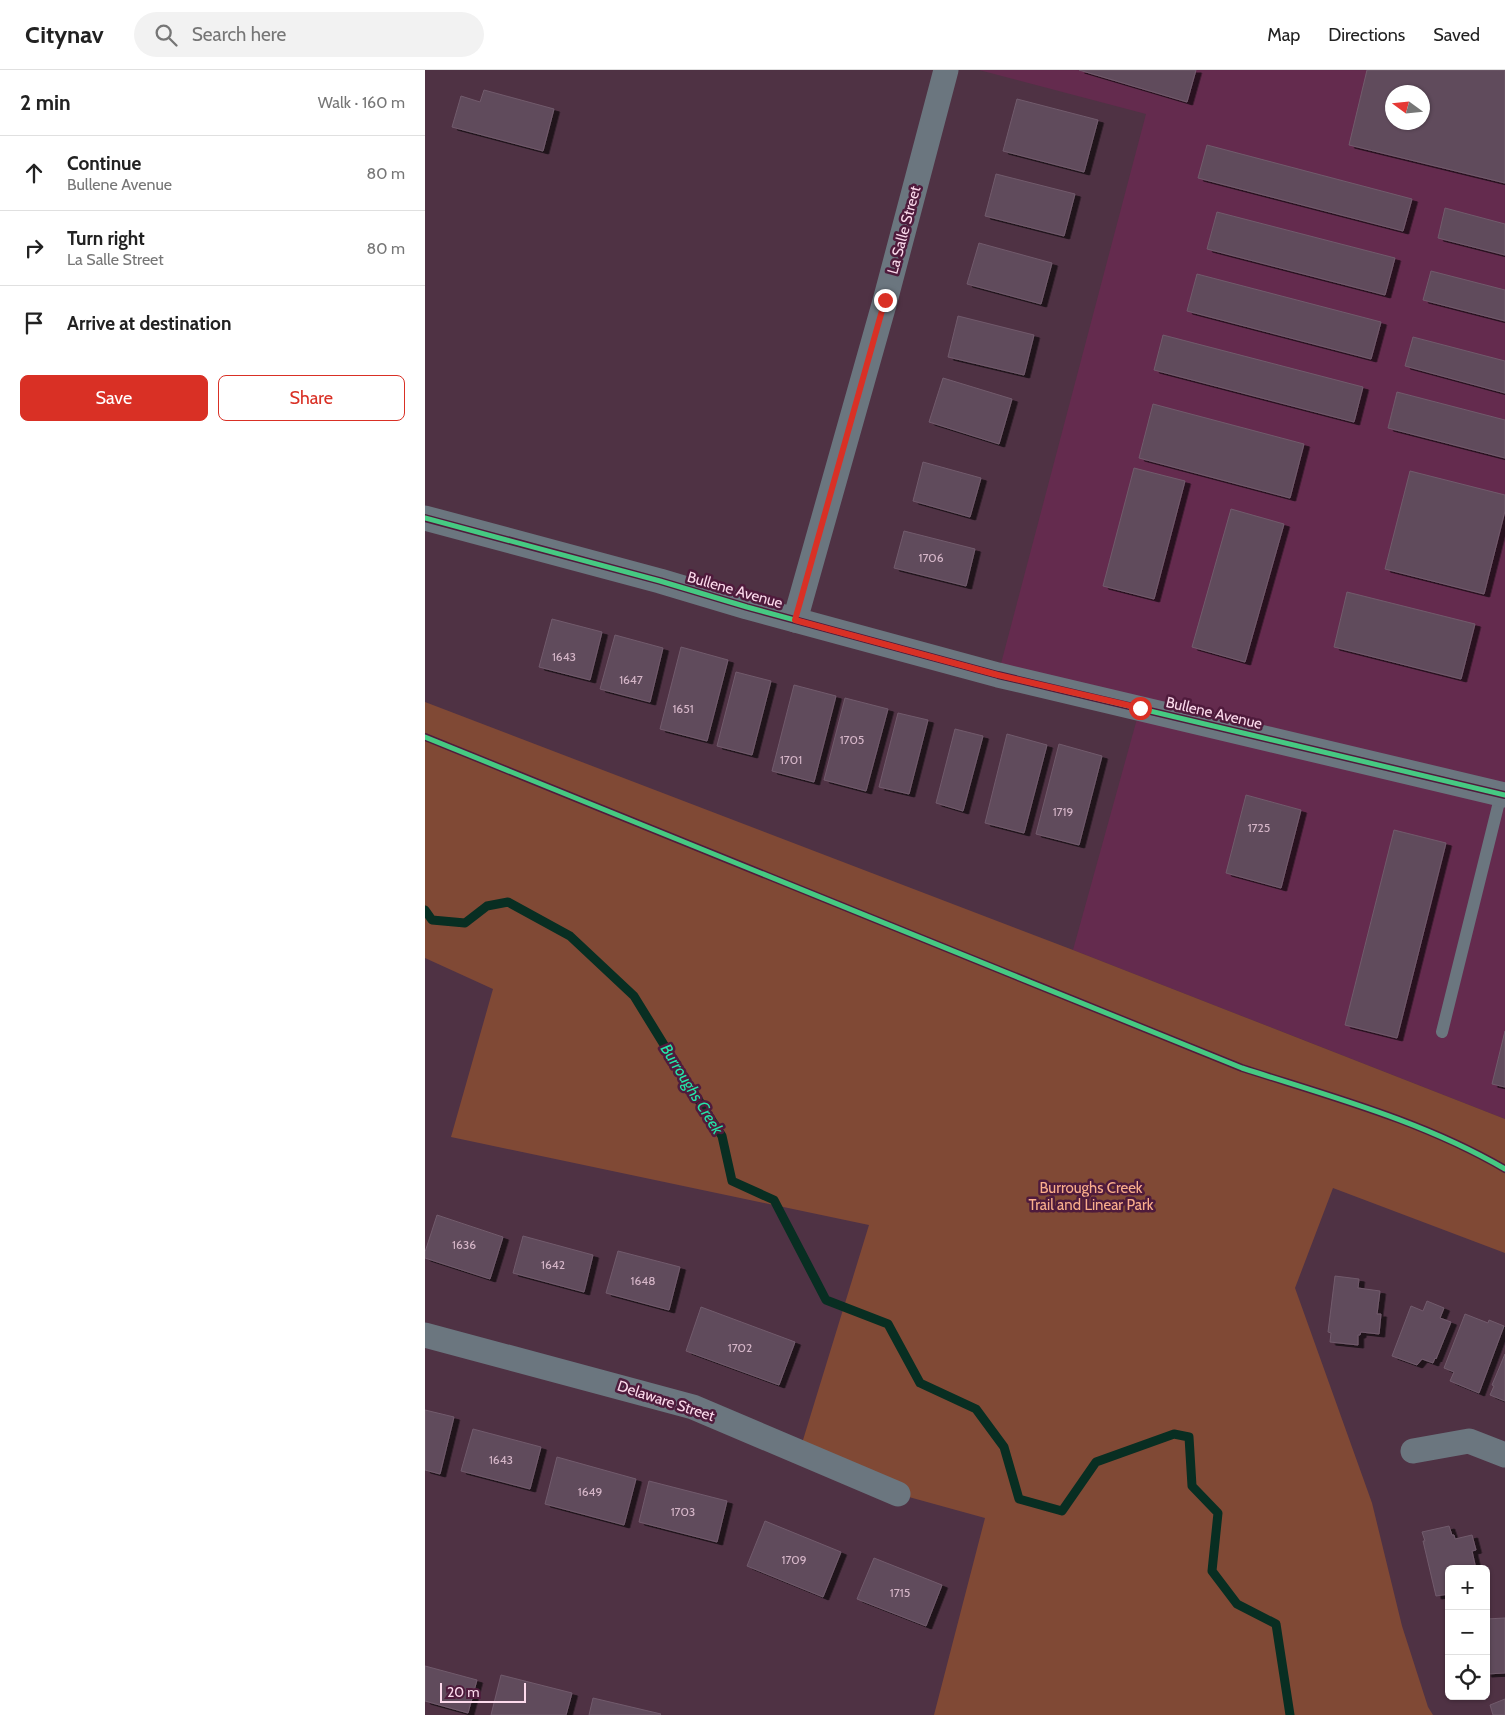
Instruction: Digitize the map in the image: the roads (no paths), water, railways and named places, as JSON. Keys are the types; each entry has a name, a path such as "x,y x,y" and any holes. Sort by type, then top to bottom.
{"street":[{"name":"La Salle Street","path":"795,620 887,291 946,70"},
{"name":"Bullene Avenue","path":"425,518 998,675 1503,794"},
{"name":"Delaware Street","path":"425,1335 693,1406 898,1494"},
{"path":"1413,1452 1469,1440 1505,1455"}],"lane":[{"path":"1441,1032 1503,794"}],"waterway":[{"name":"Burroughs Creek","path":"425,910 432,920 465,923 487,906 508,902 570,936 634,996 722,1136 732,1181 774,1200 826,1300 888,1324 920,1383 976,1409 1004,1447 1019,1499 1062,1511 1096,1462 1174,1434 1189,1437 1192,1486 1218,1513 1212,1571 1237,1604 1276,1624 1290,1715"}],"park label":[{"name":"Burroughs Creek Trail and Linear Park","path":"1091,1196"}]}
